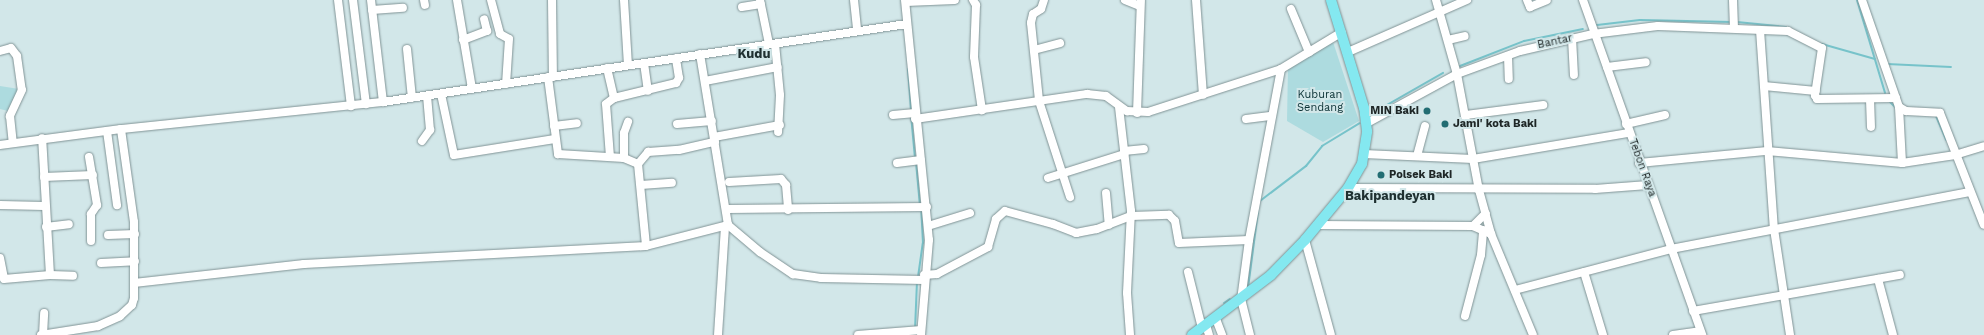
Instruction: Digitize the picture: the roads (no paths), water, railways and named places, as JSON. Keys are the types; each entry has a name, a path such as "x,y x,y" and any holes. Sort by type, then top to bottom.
{"main road":[{"path":"1192,335 1206,330 1216,319 1271,276 1306,240 1348,188 1359,170 1364,154 1367,123 1348,52 1331,0"}],"street":[{"path":"338,0 351,106"},
{"path":"353,0 366,104"},
{"path":"371,0 383,102"},
{"path":"457,0 472,89"},
{"path":"491,0 501,35 508,39 506,84"},
{"path":"552,0 550,77 555,139 559,155 624,158 638,164"},
{"path":"624,0 628,65"},
{"path":"854,0 857,31"},
{"path":"858,335 919,331 921,279 928,226 922,207 917,161 905,24 905,1 955,0"},
{"path":"973,0 976,5 974,57 982,110"},
{"path":"1044,0 1041,9 1032,16 1039,101 1070,197"},
{"path":"1125,0 1140,3 1137,113"},
{"path":"1196,0 1203,95"},
{"path":"1436,0 1457,72 1479,190 1486,214 1487,232 1465,316"},
{"path":"1348,52 1467,0"},
{"path":"1527,0 1530,6 1547,0"},
{"name":"Tebon Raya","path":"1583,0 1592,32 1607,67 1639,163 1672,249 1701,333"},
{"path":"1733,0 1734,25"},
{"path":"1862,0 1899,107 1902,163"},
{"path":"646,246 638,164 648,152 779,128 778,67 761,2 742,7"},
{"path":"372,10 403,8"},
{"path":"1291,9 1309,52"},
{"path":"484,19 487,32"},
{"path":"0,144 121,129 383,102 905,24"},
{"name":"Bantar","path":"1367,123 1457,72 1592,32 1658,26 1734,25 1760,30 1788,31 1822,48 1816,91"},
{"path":"463,40 498,27"},
{"path":"1760,30 1767,151 1774,229 1790,335"},
{"path":"893,115 982,110 1098,93 1106,96 1126,112 1137,113 1203,95 1281,69 1342,32"},
{"path":"1448,40 1465,36"},
{"path":"1572,38 1574,75"},
{"path":"1034,50 1060,43"},
{"path":"0,51 11,48 17,56 22,90 10,116 13,143"},
{"path":"407,49 412,98"},
{"path":"700,54 727,209 718,335"},
{"path":"1508,56 1509,79"},
{"path":"610,157 606,104 614,98 648,91 679,80 676,58"},
{"path":"1607,67 1646,62"},
{"path":"644,63 648,91"},
{"path":"705,81 778,67"},
{"path":"607,68 614,98"},
{"path":"1250,335 1241,300 1249,240 1281,69"},
{"path":"1764,86 1816,91 1815,97 1819,100 1896,98"},
{"path":"441,94 454,155 555,139"},
{"path":"422,141 428,135 431,123 427,96"},
{"path":"1870,99 1871,127"},
{"path":"1466,115 1543,105"},
{"path":"1120,107 1131,216 1127,280 1130,335"},
{"path":"1899,107 1906,111 1939,112 1984,225"},
{"path":"1626,124 1665,115"},
{"path":"1246,118 1272,116"},
{"path":"677,124 712,121"},
{"path":"624,158 624,133 628,122"},
{"path":"554,126 577,123"},
{"path":"1417,156 1425,126"},
{"path":"44,313 42,335 85,330 111,322 132,305 135,234 121,129"},
{"path":"107,131 117,205"},
{"path":"1364,154 1474,159 1629,133"},
{"path":"42,138 44,206 50,275"},
{"path":"1639,163 1767,151 1902,163 1955,155 1984,146"},
{"path":"1048,178 1124,152 1144,149"},
{"path":"89,157 97,205 91,214 91,241"},
{"path":"897,163 917,161"},
{"path":"44,177 93,175"},
{"path":"729,182 782,179 786,185 788,210"},
{"path":"641,185 672,183"},
{"path":"1348,188 1479,190 1595,189 1648,185"},
{"path":"1514,290 1672,249 1970,192"},
{"path":"1106,193 1109,225"},
{"path":"0,205 44,206"},
{"path":"727,209 788,210 922,207"},
{"path":"726,226 760,252 793,274 821,278 921,279 936,274 988,247 996,219 1005,211 1053,224 1076,233 1109,225 1131,216 1172,216 1175,221 1176,239 1182,244 1249,240"},
{"path":"928,226 970,213"},
{"path":"1473,226 1486,214"},
{"path":"46,227 69,224"},
{"path":"1317,225 1473,226 1487,232 1533,335"},
{"path":"134,283 304,264 646,246 726,226"},
{"path":"108,235 135,234"},
{"path":"1306,240 1331,335"},
{"path":"0,258 2,280 50,275 73,276"},
{"path":"101,263 135,261"},
{"path":"1188,272 1206,330"},
{"path":"1584,272 1603,335"},
{"path":"1693,311 1900,275"},
{"path":"1878,279 1893,335"},
{"path":"1216,319 1222,335"},
{"path":"1673,335 1701,333"}],"waterway":[{"path":"1857,0 1885,93"},
{"path":"1597,25 1640,20 1732,22"},
{"path":"1737,22 1786,27"},
{"path":"1460,66 1524,41 1583,29"},
{"path":"1822,44 1875,59"},
{"path":"1887,64 1951,67"},
{"path":"908,69 911,110"},
{"path":"1371,114 1443,73"},
{"path":"1889,101 1896,108"},
{"path":"911,115 915,158"},
{"path":"1936,116 1946,140"},
{"path":"1260,201 1306,166 1322,146 1360,123"},
{"path":"916,162 920,206"},
{"path":"918,277 923,243 921,210"},
{"path":"1248,288 1258,211"},
{"path":"915,329 917,282"},
{"path":"1224,303 1230,299"}],"place":[{"name":"MIN Baki","path":"1427,111"},
{"name":"Jami' kota Baki","path":"1445,124"},
{"name":"Polsek Baki","path":"1381,175"}],"district":[{"name":"Kudu","path":"754,54"},
{"name":"Bakipandeyan","path":"1390,196"}],"park label":[{"name":"Kuburan Sendang","path":"1320,102"}]}
